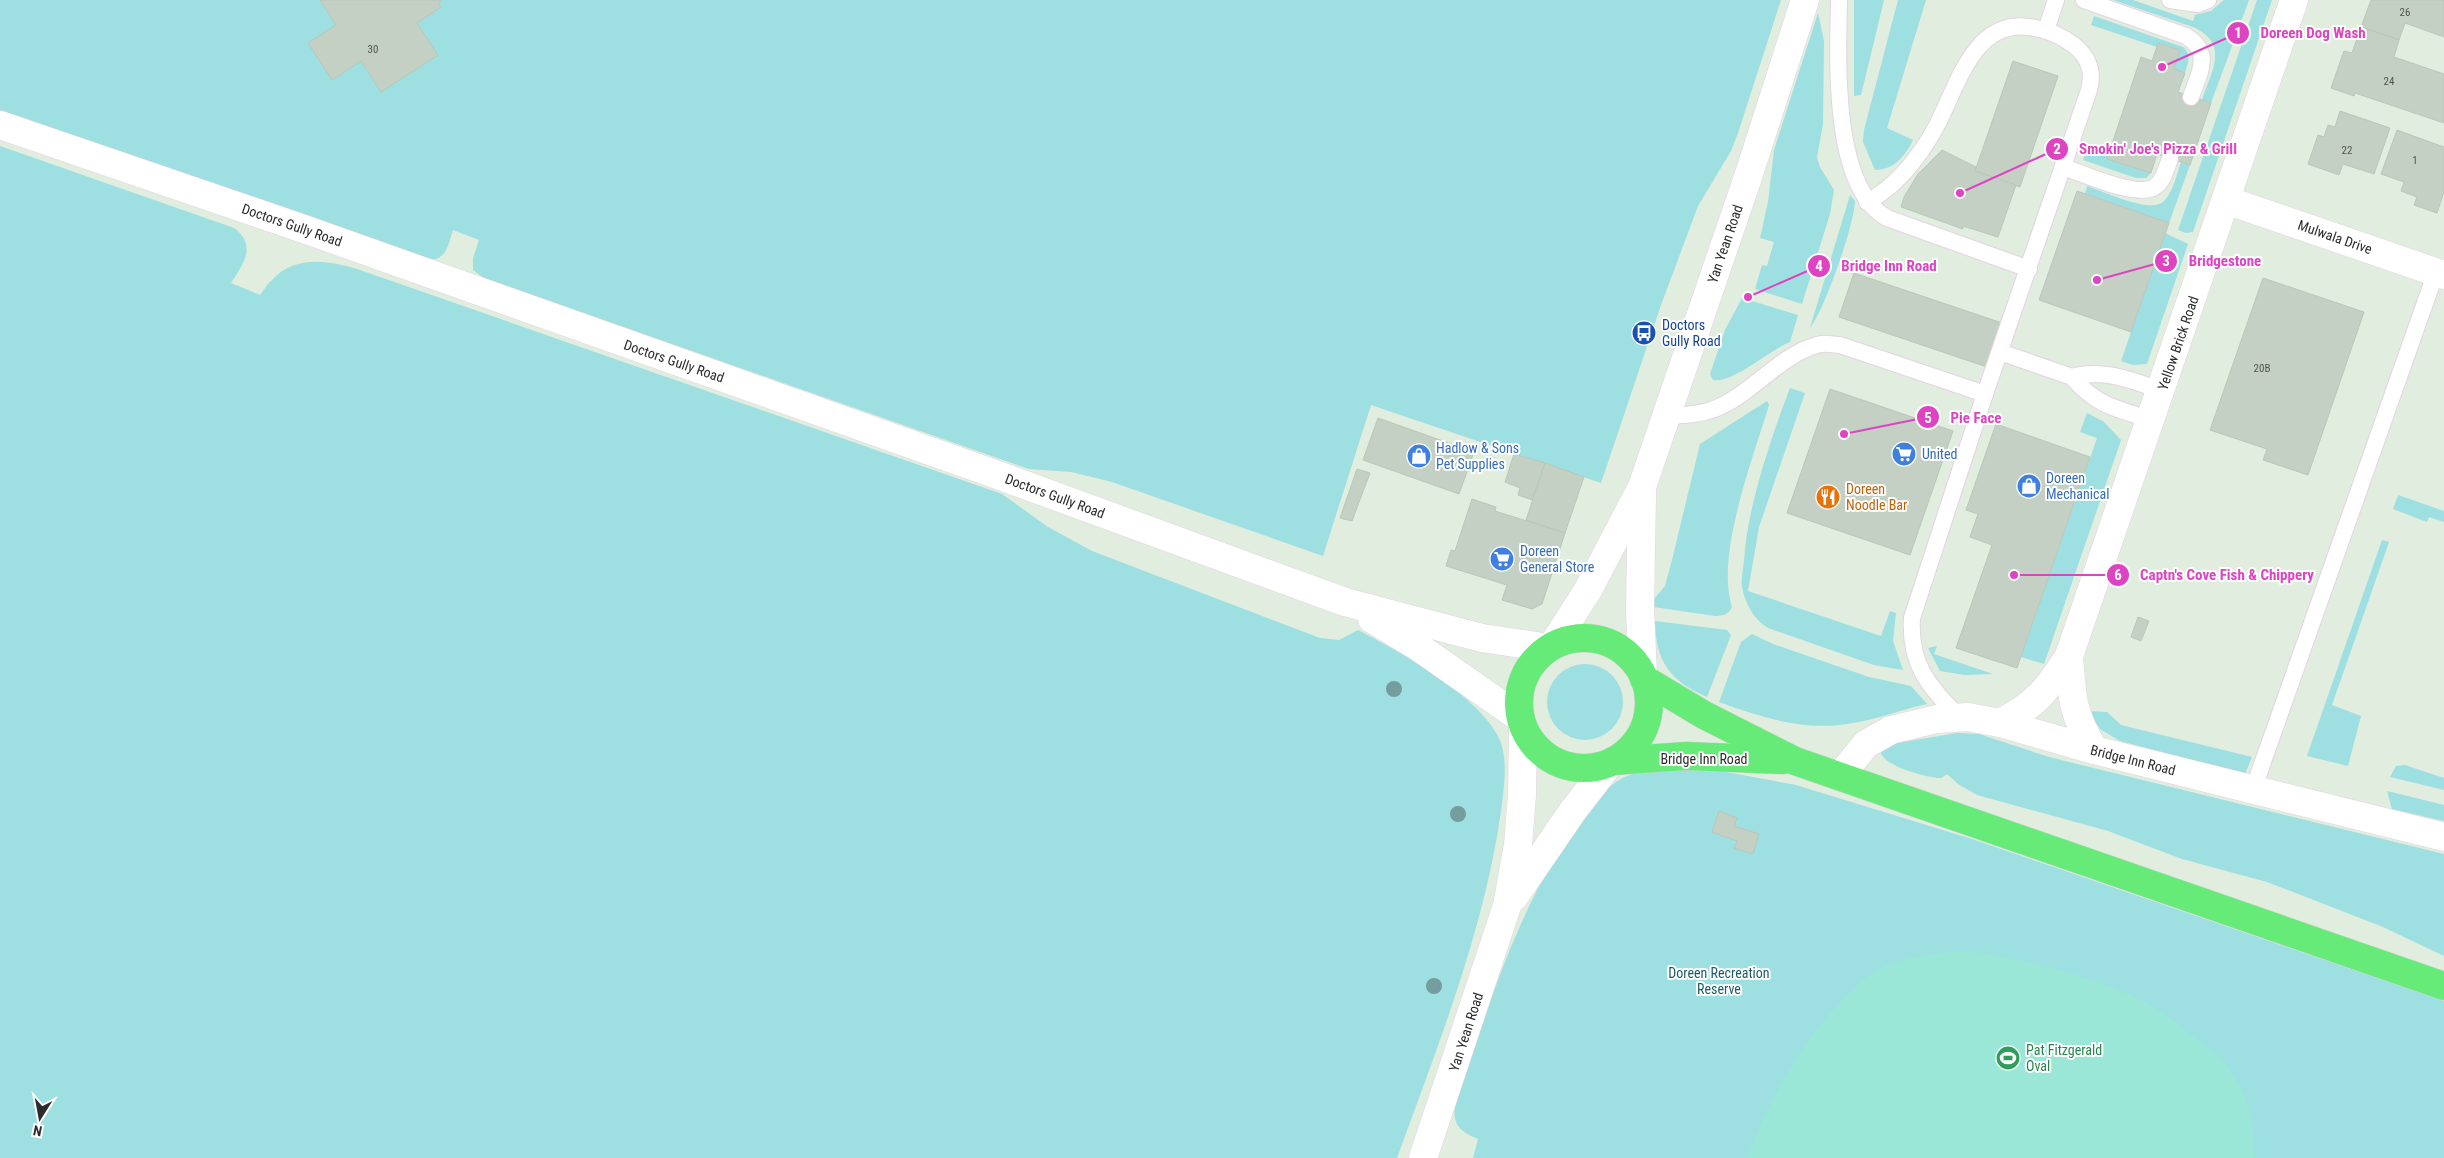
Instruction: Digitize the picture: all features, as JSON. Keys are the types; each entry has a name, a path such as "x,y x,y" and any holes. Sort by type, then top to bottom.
{"main road":[{"path":"1586,638 1603,641 1619,649 1632,661 1643,677 1649,698 1648,717 1641,735 1629,750 1611,762 1589,769 1569,767 1550,759 1534,746 1522,723 1518,704 1522,683 1532,663 1550,647 1568,640 1586,638"},
{"name":"Bridge Inn Road","path":"1643,677 1704,715 1794,761 2444,986"},
{"name":"Bridge Inn Road","path":"1611,762 1686,756 1794,761"}],"street":[{"name":"Yan Yean Road","path":"1550,647 1588,590 1642,487 1749,174 1805,0"},
{"name":"Yellow Brick Road","path":"2000,723 2037,701 2047,691 2069,656 2152,420 2294,0"},
{"name":"Doctors Gully Road","path":"0,125 293,225 992,473 1345,602 1482,638 1550,647"},
{"name":"Mulwala Drive","path":"2226,200 2440,273"},
{"name":"Yan Yean Road","path":"1642,487 1640,567 1643,677"},
{"name":"Doctors Gully Road","path":"1345,602 1417,646 1522,723"},
{"name":"Yellow Brick Road","path":"2069,656 2075,712 2080,726 2094,750"},
{"name":"Bridge Inn Road","path":"1840,776 1866,744 1891,730 1916,723 1958,716 2000,723 2094,750 2444,838"},
{"name":"Yan Yean Road","path":"1423,1158 1507,906 1518,844 1522,795 1522,723"},
{"name":"Yan Yean Road","path":"1507,906 1572,812 1611,762"}],"lane":[{"path":"1839,0 1841,124 1850,160 1868,202 1875,211 1887,218 2028,269"},
{"path":"2046,30 2056,0"},
{"path":"2084,0 2186,36 2195,42 2202,51 2202,62 2191,97"},
{"path":"2170,0 2198,4 2208,0"},
{"path":"1868,202 1893,184 1918,154 1935,128 1973,53 1989,35 2011,27 2023,26 2046,30 2077,48 2089,64 2092,72 2090,90 1985,394 1916,602 1910,639 1915,659 1930,686 1958,716"},
{"path":"2064,167 2132,190 2144,191 2156,187 2163,178 2170,159"},
{"path":"2253,790 2440,273"},
{"path":"1665,416 1696,414 1722,406 1792,357 1823,344 1840,344 1985,394"},
{"path":"2000,352 2072,377 2092,398 2152,420"},
{"path":"2072,377 2086,373 2101,373 2161,390"}],"green space":[{"path":"0,0 1781,0 1738,133 1731,151 1698,206 1661,305 1601,483 1371,405 1323,556 1112,482 1071,472 1029,469 484,278 473,270 473,258 479,240 453,230 446,251 439,257 428,260 0,110"},
{"path":"1854,0 1884,0 1861,95 1854,96"},
{"path":"1898,0 1926,0 1887,128 1913,140 1893,165 1888,168 1875,170 1863,142 1864,130"},
{"path":"2113,0 2133,0 2193,21 2195,15 2211,11 2224,0 2249,0 2211,103 2202,100 2215,59 2215,50 2211,41 2193,27"},
{"path":"2257,0 2272,0 2193,232 2186,233 2178,230"},
{"path":"1818,13 1824,41 1823,124 1817,157 1820,167 1834,190 1830,214 1802,304 1755,289 1762,265 1767,266 1774,242 1760,238 1768,202 1774,150"},
{"path":"2094,16 2183,47 2188,53 2185,73 2174,69 2180,50 2158,43 2157,47 2091,25"},
{"path":"2089,144 2110,151 2108,159 2151,173 2146,178 2136,178 2083,160"},
{"path":"0,146 234,228 241,234 247,248 244,261 231,283 260,295 281,272 302,263 325,262 360,270 1002,494 1048,527 1092,551 1320,638 1339,640 1358,630 1415,662 1455,689 1487,720 1498,736 1505,763 1501,811 1493,856 1471,944 1458,987 1397,1158 0,1158"},
{"path":"2181,162 2190,165 2169,223 2085,194 2087,186 2127,201 2158,205 2170,193"},
{"path":"1850,195 1855,201 1850,229 1831,286 1810,328"},
{"path":"2165,233 2188,244 2147,364 2133,365 2121,361"},
{"path":"1742,298 1798,315 1790,342 1731,376 1721,380 1713,380 1710,374 1725,330"},
{"path":"1790,388 1805,393 1759,527 1748,591 1881,636 1890,611 1896,613 1893,641 1903,670 1874,665 1768,628 1754,616 1745,599 1742,577 1750,519 1761,473"},
{"path":"1767,401 1769,405 1746,478 1732,534 1728,561 1731,609 1721,616 1715,616 1654,607 1654,599 1665,586 1700,444"},
{"path":"2087,413 2104,422 2121,440 2044,664 2021,657 2097,438 2080,432"},
{"path":"2398,495 2444,511 2444,522 2429,517 2427,522 2393,509"},
{"path":"2382,540 2389,542 2332,705 2361,716 2348,766 2307,756"},
{"path":"1655,621 1727,630 1731,635 1707,697 1684,684 1668,668 1658,648"},
{"path":"1752,634 1773,644 1869,677 1911,686 1927,704 1863,721 1818,726 1802,725 1768,718 1719,702 1741,642"},
{"path":"1937,646 1934,654 1993,674 1965,675 1940,671 1928,648"},
{"path":"1585,664 1600,667 1612,675 1620,687 1623,702 1620,717 1612,729 1600,737 1585,740 1570,737 1558,729 1550,717 1547,702 1550,687 1558,675 1570,667"},
{"path":"2088,711 2107,712 2121,725 2252,757 2245,774 2120,741 2100,729"},
{"path":"1957,733 1979,734 2049,757 2444,854 2444,956 2383,927 2267,882 2182,859 2108,831 1977,795 1958,784 1947,774 1941,778 1918,774 1891,763 1881,754 1882,750 1891,744"},
{"path":"2405,765 2444,778 2444,790 2390,777 2396,766"},
{"name":"Doreen Recreation Reserve","path":"1705,768 1796,785 1972,839 2444,1001 2444,1158 1473,1158 1478,1139 1467,1134 1456,1123 1455,1105 1508,954 1542,882 1562,848 1585,815 1607,789 1616,782 1648,770"},
{"path":"2387,791 2444,805 2444,821 2392,809"}],"shaded area":[{"name":"Pat Fitzgerald Oval","path":"1970,951 2036,964 2101,983 2142,1001 2171,1019 2212,1051 2225,1064 2241,1086 2251,1118 2255,1158 1747,1158 1777,1091 1803,1048 1834,1009 1863,980 1882,968 1907,959 1932,954"}],"building":[{"path":"320,0 442,0 438,3 441,7 417,23 438,55 381,92 361,61 332,80 308,43 336,25"},
{"path":"2371,0 2444,0 2444,37 2405,23 2399,40 2361,27"},
{"path":"2361,27 2399,40 2394,57 2444,74 2444,123 2355,93 2354,96 2331,88 2344,51 2352,53"},
{"path":"2158,43 2180,50 2174,69 2185,73 2178,92 2211,103 2190,165 2157,154 2151,173 2107,159 2141,57 2152,61"},
{"path":"2013,61 2058,76 2020,187 1975,171"},
{"path":"2340,111 2390,128 2374,174 2343,164 2339,175 2308,164 2318,135 2324,137 2328,125 2335,127"},
{"path":"2397,130 2444,147 2444,192 2437,213 2414,205 2417,197 2401,191 2404,182 2381,174"},
{"path":"1942,150 1976,167 1975,171 2016,185 1998,237 1963,226 1963,229 1901,207 1904,197 1918,174"},
{"path":"2077,191 2169,223 2131,332 2039,300"},
{"path":"1854,273 2002,323 1987,367 1839,317"},
{"path":"2263,278 2364,312 2308,475 2263,460 2267,449 2210,430"},
{"path":"1830,389 1953,431 1910,555 1787,513"},
{"name":"Hadlow & Sons Pet Supplies","path":"1378,418 1474,452 1459,494 1363,460"},
{"path":"1996,424 2090,457 2017,668 1956,648 1992,545 1970,537 1978,514 1966,510"},
{"path":"1514,454 1545,463 1532,500 1518,495 1520,488 1505,482"},
{"path":"1545,463 1584,477 1565,533 1526,520"},
{"path":"1357,469 1370,473 1352,521 1340,518"},
{"name":"Doreen General Store","path":"1472,499 1496,507 1495,511 1565,533 1542,604 1532,609 1502,600 1507,585 1446,566 1451,550 1455,551"},
{"path":"2138,617 2149,621 2141,641 2131,637"},
{"path":"1719,811 1737,818 1734,826 1759,834 1753,854 1734,848 1737,841 1712,832"}],"place":[{"name":"Doreen Dog Wash","path":"2162,67"},
{"name":"Smokin' Joe's Pizza & Grill","path":"1960,193"},
{"name":"Bridgestone","path":"2097,280"},
{"name":"Bridge Inn Road","path":"1748,297"},
{"name":"Doctors Gully Road","path":"1644,333"},
{"name":"Pie Face","path":"1844,434"},
{"name":"United","path":"1904,454"},
{"name":"Hadlow & Sons Pet Supplies","path":"1419,456"},
{"name":"Doreen Mechanical","path":"2029,486"},
{"name":"Doreen Noodle Bar","path":"1828,497"},
{"name":"Doreen General Store","path":"1502,559"},
{"name":"Captn's Cove Fish & Chippery","path":"2014,575"},
{"name":"Pat Fitzgerald Oval","path":"2008,1058"}]}
